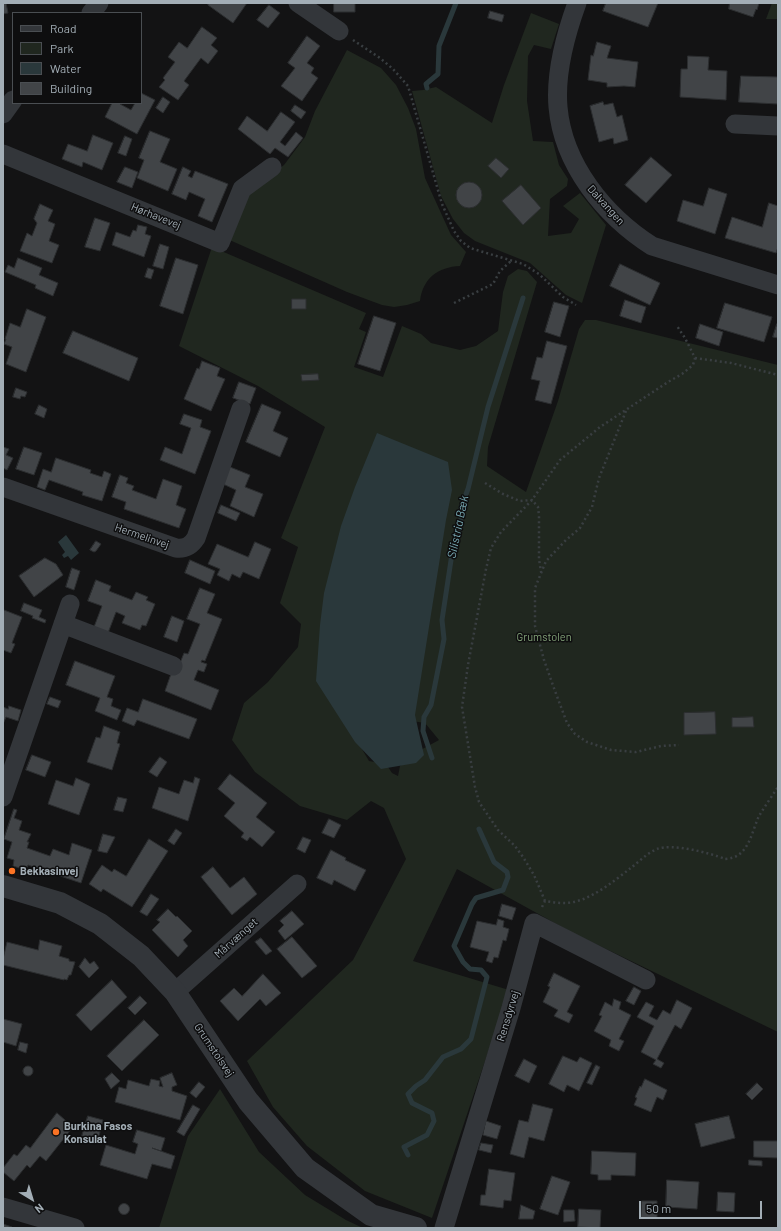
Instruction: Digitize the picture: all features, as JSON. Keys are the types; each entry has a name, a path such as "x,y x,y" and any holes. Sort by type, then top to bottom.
{"street":[{"path":"91,12 99,3"},
{"path":"298,3 339,31"},
{"name":"Dalvangen","path":"577,3 569,25 563,50 558,83 558,107 562,129 571,155 586,183 600,201 622,224 652,246 778,285"},
{"path":"3,114 12,101"},
{"path":"735,124 778,126"},
{"name":"Hørhavevej","path":"3,154 220,243 242,189 272,167"},
{"name":"Hermelinvej","path":"3,487 182,549 193,543 196,538 241,409"},
{"path":"3,797 70,604"},
{"path":"63,624 173,666"},
{"name":"Mårvænget","path":"175,992 297,884"},
{"name":"Grumstolsvej","path":"3,886 60,904 100,924 141,956 175,992 248,1102 306,1168 371,1215 416,1228"},
{"path":"534,923 646,980"},
{"name":"Rensdyrvej","path":"444,1228 511,1008 534,923"},
{"path":"3,1207 75,1228"}],"path":[{"path":"339,31 380,58 393,69 408,86 442,204 454,231 461,241 470,248 523,264 539,274 563,297 576,305"},
{"path":"454,303 493,284 500,271 512,261"},
{"path":"534,923 545,901 534,875 515,846 498,830 479,802 475,787 462,707 486,569 492,548 501,532 532,500 560,460 600,427 682,374 693,365 695,358 677,326"},
{"path":"695,358 731,363 778,374"},
{"path":"626,410 599,478 592,507 580,528 546,561 535,588 535,626 544,660 555,691 567,723 575,734 587,742 611,750 636,752 661,746 679,745"},
{"path":"485,483 503,494 520,501 532,500"},
{"path":"532,500 538,508 539,516 539,552 541,573"},
{"path":"545,901 563,904 575,902 588,897 606,886 644,857 658,849 687,849 725,859 731,859 745,849 751,839 759,817 778,787"}],"green space":[{"path":"772,3 778,3 778,19 766,19"},
{"path":"531,13 559,24 551,49 534,45 528,56 527,101 533,141 553,142 559,165 568,179 567,186 550,199 548,236 571,233 579,219 563,206 580,193 606,225 582,303 566,295 530,263 475,241 464,233 453,219 441,196 412,91 436,87 492,123 504,85"},
{"path":"347,50 381,68 396,85 408,108 416,129 425,178 451,235 466,252 460,266 438,271 424,286 420,301 407,305 394,307 382,305 347,292 225,238 247,193 284,165 305,137 315,111"},
{"name":"Grumstolen","path":"212,247 366,313 359,329 366,332 354,367 383,377 402,326 421,334 431,343 460,350 476,346 498,331 503,292 508,276 518,269 527,271 537,282 488,447 487,466 526,492 558,401 579,329 585,320 596,320 778,365 778,1032 571,932 457,869 413,961 509,990 432,1218 365,1191 307,1146 273,1107 247,1061 353,960 406,859 384,808 371,801 347,820 300,806 255,772 232,740 244,703 268,682 298,647 301,624 280,603 298,547 281,538 325,427 258,386 179,346","holes":["360,713 425,723 439,740 415,753 400,766 398,776 392,773 386,764 369,761 356,739"]},
{"path":"220,1089 259,1152 305,1195 346,1220 363,1228 159,1228 188,1136"}],"water":[{"path":"377,433 448,462 452,490 415,715 424,755 416,763 381,769 355,742 316,681 324,593 341,526"},
{"path":"66,535 79,553 71,560 68,556 64,558 62,555 65,552 58,542"}],"building":[{"path":"3,3 6,3 8,13 3,14"},
{"path":"209,3 247,3 233,23 208,5"},
{"path":"334,3 355,3 355,12 334,12"},
{"path":"606,3 658,3 648,27 603,11"},
{"path":"730,3 759,3 753,17 729,9"},
{"path":"269,5 280,13 268,28 257,20"},
{"path":"490,11 504,15 502,22 488,18"},
{"path":"202,27 217,38 211,45 218,51 208,64 201,58 184,81 189,85 178,100 159,87 165,80 163,78 175,62 168,57 179,42 187,48"},
{"path":"307,36 320,46 307,63 314,68 311,73 318,78 302,101 281,86 295,68 288,63"},
{"path":"597,42 611,46 607,58 638,62 635,87 607,87 607,83 588,80 591,55 593,56"},
{"path":"688,56 709,57 708,70 727,71 726,100 680,97 681,69 687,69"},
{"path":"741,76 778,77 778,104 739,102"},
{"path":"142,94 155,100 137,134 105,117 112,104 120,104 131,110 134,104 142,104"},
{"path":"163,97 170,102 163,113 156,108"},
{"path":"603,102 604,105 613,103 617,117 622,115 628,140 614,144 613,138 599,142 590,106"},
{"path":"295,105 306,112 301,119 291,111"},
{"path":"281,112 295,122 280,142 285,146 296,132 303,138 288,157 275,148 270,154 238,129 247,116 267,131"},
{"path":"150,131 170,139 160,162 177,169 168,191 137,178 144,160 139,158"},
{"path":"93,135 113,143 102,170 83,162 82,167 62,159 68,144 87,151"},
{"path":"125,136 132,139 126,156 118,153"},
{"path":"651,157 672,175 646,203 625,185"},
{"path":"496,158 509,169 501,178 488,166"},
{"path":"125,167 138,172 132,188 117,182"},
{"path":"183,167 191,171 188,176 192,178 195,171 228,184 212,222 198,216 205,199 189,192 186,200 172,194"},
{"path":"469,182 478,186 482,195 478,204 469,208 460,204 456,195 460,186"},
{"path":"521,185 541,208 523,225 502,201"},
{"path":"709,188 727,194 715,234 677,221 683,200 703,206"},
{"path":"769,203 778,206 778,247 776,253 725,238 732,217 762,227"},
{"path":"40,204 53,210 48,221 55,224 49,241 59,245 52,263 20,251 27,233 32,236 37,223 34,219"},
{"path":"95,218 110,223 100,251 85,247"},
{"path":"138,225 147,227 145,234 151,236 144,257 112,245 116,232 130,237 133,230 136,231"},
{"path":"160,244 169,247 163,269 153,266"},
{"path":"18,258 42,268 39,275 58,283 53,296 35,288 36,285 5,272 8,265 14,268"},
{"path":"176,258 198,265 183,314 160,306"},
{"path":"620,264 660,283 650,305 610,286"},
{"path":"148,268 154,270 151,279 145,277"},
{"path":"292,299 306,299 306,309 292,309"},
{"path":"625,300 646,307 641,323 620,316"},
{"path":"554,302 569,306 560,337 545,332"},
{"path":"725,303 772,317 764,342 717,328"},
{"path":"27,309 46,317 26,372 6,364 12,347 4,344 10,323 20,327"},
{"path":"374,316 396,323 380,371 358,364"},
{"path":"700,324 723,332 719,346 696,338"},
{"path":"777,324 778,325 778,338 773,337"},
{"path":"73,331 138,358 129,381 63,353"},
{"path":"547,341 567,346 551,404 535,400 540,381 531,379 537,357 542,358"},
{"path":"202,361 220,368 217,376 225,379 211,411 184,399 197,368 199,369"},
{"path":"318,374 319,380 302,381 301,375"},
{"path":"239,382 256,388 250,404 233,398"},
{"path":"16,388 27,392 25,397 21,396 20,399 13,397"},
{"path":"262,404 281,412 273,431 288,438 280,457 246,442"},
{"path":"39,405 47,409 44,418 35,414"},
{"path":"184,414 202,420 200,427 211,431 195,474 160,460 165,447 182,454 191,428 180,424"},
{"path":"3,447 9,449 6,455 13,458 7,470 3,468"},
{"path":"24,447 42,453 34,475 16,469"},
{"path":"56,458 91,470 90,473 102,477 104,471 111,474 102,501 82,495 83,492 49,480 45,490 37,487 43,469 51,472"},
{"path":"230,467 250,475 245,487 263,494 254,517 230,506 236,490 223,484"},
{"path":"120,475 128,478 126,483 134,486 132,490 156,499 163,479 182,486 176,505 186,509 179,528 124,509 126,502 112,497"},
{"path":"221,505 240,513 236,521 218,513"},
{"path":"96,541 101,544 94,552 90,550"},
{"path":"255,542 271,549 259,579 243,572 240,578 232,574 229,581 217,575 220,569 208,564 217,544 248,557"},
{"path":"45,558 56,564 63,575 34,597 19,576"},
{"path":"190,560 215,571 210,584 185,573"},
{"path":"72,568 80,571 74,590 66,587"},
{"path":"96,580 111,586 109,591 132,600 136,592 148,597 146,600 155,604 146,626 142,625 140,630 122,623 125,616 116,612 108,633 94,627 102,606 88,601"},
{"path":"200,588 215,594 207,613 222,619 205,661 202,660 201,662 207,664 204,672 198,670 194,680 219,690 211,710 165,691 172,671 176,673 184,653 188,654 200,624 187,619"},
{"path":"24,603 42,610 39,617 46,620 45,623 32,618 33,616 21,611"},
{"path":"4,610 22,617 12,643 15,644 11,653 3,650"},
{"path":"172,616 184,621 177,642 164,637"},
{"path":"75,661 115,676 107,697 113,699 111,706 121,710 117,720 95,711 100,698 66,685"},
{"path":"50,697 61,701 58,708 47,704"},
{"path":"143,699 197,719 189,739 137,720 134,726 122,721 127,708 138,712"},
{"path":"9,706 21,710 18,721 6,717 3,724 3,707 8,709"},
{"path":"715,712 716,734 684,735 684,713"},
{"path":"753,717 754,727 732,727 732,718"},
{"path":"104,726 120,732 117,743 120,744 112,770 87,762 96,737 100,738"},
{"path":"32,755 51,762 45,777 26,770"},
{"path":"160,757 167,762 157,777 149,772"},
{"path":"230,774 267,803 256,817 275,832 262,847 250,837 247,841 241,837 244,833 224,816 235,803 218,789"},
{"path":"195,777 200,779 188,821 152,808 159,787 179,794 184,780 193,783"},
{"path":"76,778 90,784 79,815 48,804 56,780 73,786"},
{"path":"118,797 127,799 123,812 114,810"},
{"path":"14,809 17,810 14,818 22,821 19,830 31,834 27,842 29,842 27,848 50,856 53,849 69,855 72,843 92,850 81,883 28,865 26,870 13,866 14,860 7,858 12,842 4,839"},
{"path":"329,819 341,825 334,838 322,833"},
{"path":"176,829 182,833 174,845 168,841"},
{"path":"103,834 115,837 107,853 98,851"},
{"path":"303,837 311,840 305,853 297,849"},
{"path":"149,839 168,851 132,907 103,889 101,892 89,884 102,865 112,872 114,869 126,876"},
{"path":"331,850 346,858 345,860 366,870 355,891 334,880 332,885 317,878"},
{"path":"213,867 230,888 244,877 257,894 232,915 201,877"},
{"path":"151,894 159,899 147,916 140,912"},
{"path":"502,904 516,908 512,920 499,916"},
{"path":"168,909 192,931 183,940 188,946 178,957 152,930 160,922 157,920"},
{"path":"292,911 304,924 285,940 278,931 284,925 280,921"},
{"path":"498,919 504,921 503,927 509,929 506,941 503,940 498,958 494,957 492,963 486,961 489,952 470,947 477,921 496,925"},
{"path":"292,937 317,966 302,978 277,949"},
{"path":"261,938 272,951 266,955 255,942"},
{"path":"40,940 62,946 59,956 75,962 71,975 69,975 67,980 3,965 7,942 38,950"},
{"path":"85,958 90,964 94,961 99,968 89,978 79,967"},
{"path":"554,973 580,986 567,1012 573,1015 569,1023 554,1016 558,1010 543,1002 550,987 548,986"},
{"path":"263,974 281,993 266,1006 260,999 238,1021 220,1001 234,988 242,996"},
{"path":"112,980 127,997 91,1031 76,1015"},
{"path":"634,987 641,991 634,1005 626,1001"},
{"path":"140,996 147,1003 135,1015 128,1008"},
{"path":"614,999 621,1002 619,1009 631,1015 619,1039 624,1041 619,1051 609,1046 611,1040 594,1031 602,1016 599,1015 605,1002 612,1006"},
{"path":"677,1000 692,1008 681,1029 675,1025 657,1059 664,1063 661,1068 653,1064 656,1060 641,1052 654,1026 637,1017 646,1002 654,1006 649,1016 657,1020 663,1010 670,1014"},
{"path":"3,1019 22,1024 16,1046 3,1042"},
{"path":"144,1020 159,1035 122,1071 107,1056"},
{"path":"20,1042 28,1044 26,1053 18,1050"},
{"path":"563,1056 577,1062 580,1057 592,1063 579,1091 567,1085 564,1092 549,1084"},
{"path":"524,1059 537,1066 529,1083 515,1076"},
{"path":"596,1065 600,1067 592,1085 587,1083"},
{"path":"26,1066 30,1066 33,1071 30,1076 26,1076 23,1073 23,1069"},
{"path":"112,1073 120,1081 111,1089 105,1079"},
{"path":"172,1073 177,1085 172,1087 172,1091 187,1096 180,1120 115,1102 119,1087 126,1089 128,1080 149,1086 151,1079 160,1081 159,1086 163,1087 160,1078"},
{"path":"645,1079 667,1090 663,1100 657,1097 651,1112 634,1105 637,1098 635,1097"},
{"path":"199,1082 205,1087 196,1098 190,1093"},
{"path":"757,1083 763,1089 752,1100 746,1094"},
{"path":"533,1104 553,1109 544,1141 529,1137 524,1158 510,1154 519,1120 528,1122"},
{"path":"193,1105 200,1109 184,1136 177,1132"},
{"path":"57,1113 73,1127 46,1161 40,1156 30,1168 27,1165 14,1181 3,1172 3,1168 14,1154 17,1156 26,1145 30,1148"},
{"path":"88,1116 103,1120 98,1140 82,1136"},
{"path":"729,1116 735,1138 701,1147 695,1124"},
{"path":"486,1121 501,1126 497,1139 483,1135"},
{"path":"137,1130 165,1138 161,1151 152,1148 175,1156 171,1169 152,1164 147,1179 100,1165 106,1145 135,1154 138,1144 133,1142"},
{"path":"754,1141 778,1141 778,1158 754,1157"},
{"path":"481,1143 493,1145 491,1153 479,1150"},
{"path":"592,1151 636,1153 635,1176 611,1175 611,1180 598,1180 598,1175 591,1174"},
{"path":"749,1160 762,1161 762,1166 749,1165"},
{"path":"489,1169 515,1173 511,1201 504,1200 503,1208 480,1205 481,1195 485,1195"},
{"path":"552,1176 570,1182 558,1215 540,1209"},
{"path":"667,1180 699,1182 697,1209 666,1207"},
{"path":"718,1192 735,1193 734,1212 717,1211"},
{"path":"642,1201 657,1201 657,1218 641,1218"},
{"path":"122,1204 126,1204 128,1205 128,1213 122,1214 119,1211 119,1207"},
{"path":"521,1205 535,1211 533,1219 519,1219"},
{"path":"579,1209 601,1210 600,1228 578,1227"},
{"path":"564,1210 574,1210 575,1221 564,1222"},
{"path":"3,1224 12,1227 12,1228 3,1228"}],"waterway":[{"name":"Silistria Bæk","path":"427,88 426,84 438,74 439,46 456,3"},
{"name":"Silistria Bæk","path":"432,758 423,731 424,717 431,705 444,639 442,620 453,547 461,525 461,507 468,489 488,407 523,298"},
{"name":"Silistria Bæk","path":"408,1155 404,1147 427,1135 434,1121 432,1113 412,1103 408,1094 425,1080 443,1057 461,1049 471,1039 487,977 481,970 470,969 463,962 454,946 476,898 503,890 508,877 507,872 494,862 479,829"}],"place":[{"name":"Bekkasinvej","path":"12,871"},
{"name":"Burkina Fasos Konsulat","path":"56,1132"}]}
